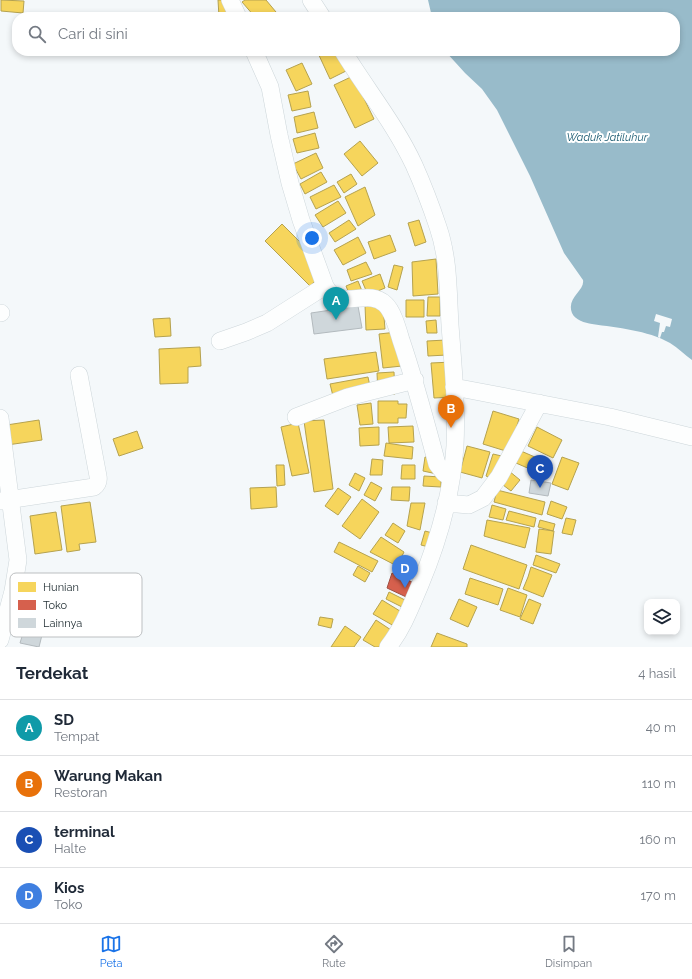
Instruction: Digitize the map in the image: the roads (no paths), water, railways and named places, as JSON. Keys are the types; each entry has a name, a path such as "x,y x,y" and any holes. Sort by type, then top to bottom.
{"street":[{"path":"230,0 236,12"},
{"path":"311,0 319,12"},
{"path":"256,56 270,86 278,135 290,183 324,286 330,295 337,299 369,298 384,303 388,307 397,327 415,380 437,464 444,473 451,478"},
{"path":"346,56 395,131 414,164 439,229 445,249 448,272 454,387 455,444 451,478 438,539 429,564 408,614 388,647"},
{"path":"220,341 268,323 324,286"},
{"path":"5,500 94,487 99,480 79,375"},
{"path":"296,417 348,397 415,380"},
{"path":"454,387 539,402 610,417 692,437"},
{"path":"446,503 469,505 483,498 499,477 539,402"},
{"path":"0,418 5,500 18,560 14,573"},
{"path":"0,640 7,592"}],"water":[{"name":"Waduk Jatiluhur","path":"428,0 692,0 692,360 670,343 652,335 632,330 586,323 580,321 573,315 571,303 581,288 583,280 564,253 530,176 497,110 482,89 450,56 680,56 680,12 431,12"}],"place":[{"name":"SD","path":"336,320"},
{"name":"Warung Makan","path":"451,428"},
{"name":"terminal","path":"540,488"},
{"name":"Kios","path":"405,588"}]}
